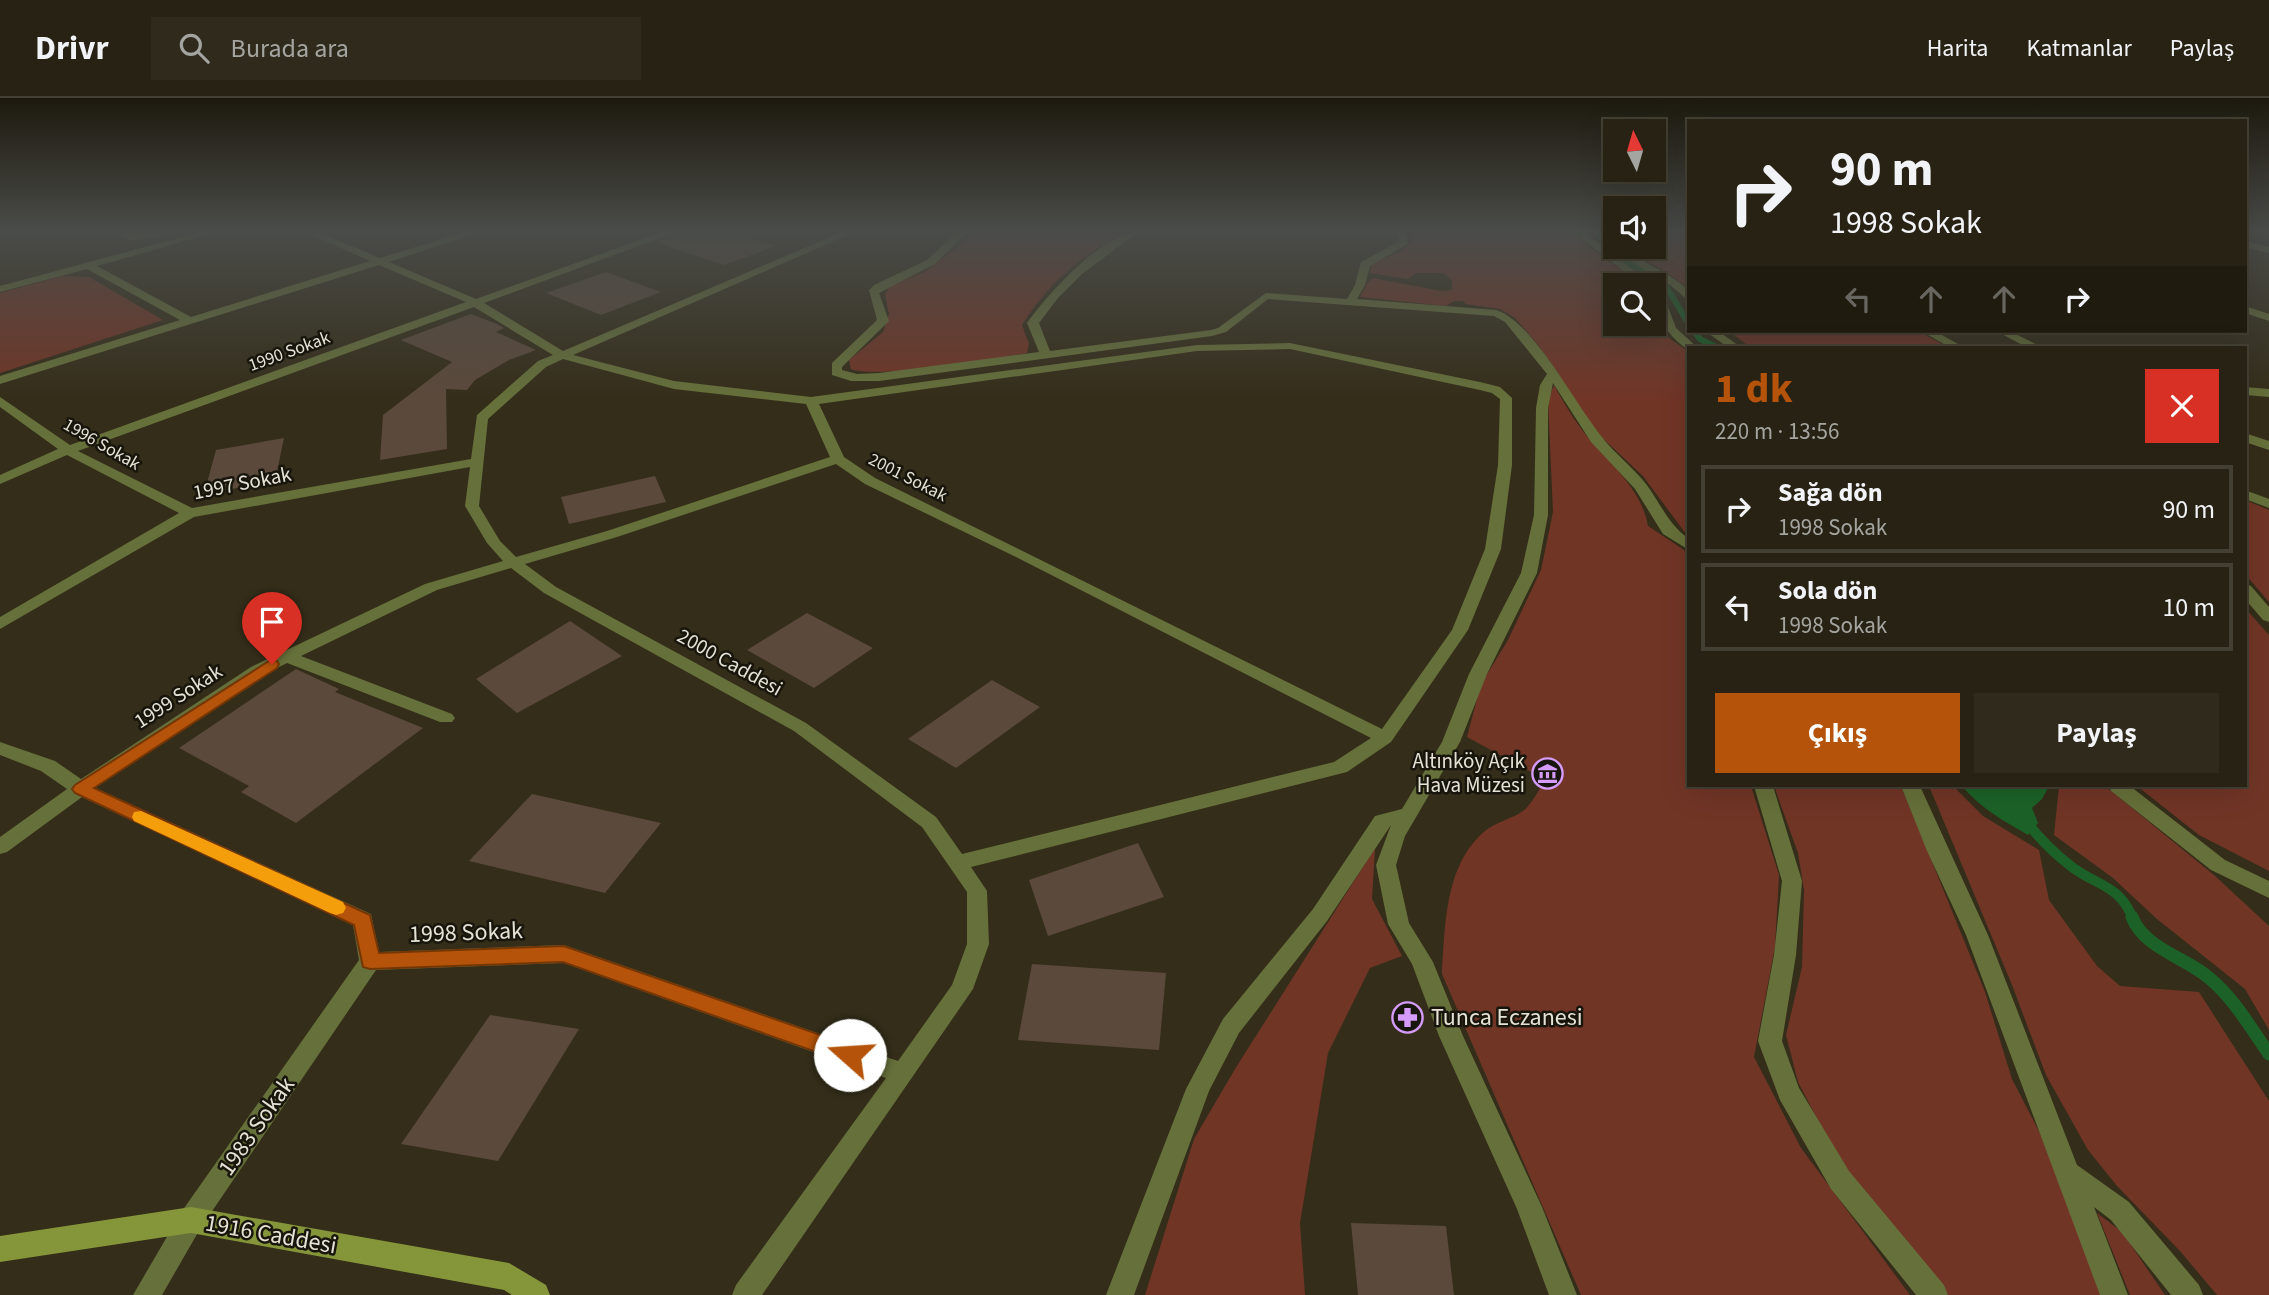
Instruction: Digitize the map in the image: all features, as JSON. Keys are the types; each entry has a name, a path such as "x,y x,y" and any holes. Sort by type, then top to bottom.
{"street":[{"path":"130,288 188,320"},
{"path":"0,380 293,288"},
{"path":"440,288 474,302 563,356 674,385 811,401 1197,348 1290,346 1496,390 1506,398 1505,465 1493,549 1460,630 1385,738 1340,766 958,863"},
{"name":"1990 Sokak","path":"0,480 68,450 514,288"},
{"name":"2000 Caddesi","path":"721,288 542,364 482,418 472,506 494,542 513,563 550,590 800,727 929,822 977,891 978,944 962,989 746,1295"},
{"path":"877,288 873,292 883,321 836,366 836,372 844,377 857,378 1046,356 1212,333 1223,330 1266,296 1504,316 1553,374 1596,439 1641,487 1668,531 1687,545"},
{"path":"1046,356 1032,323 1062,288"},
{"path":"1350,302 1358,288"},
{"path":"2247,310 2269,315"},
{"path":"1666,321 1674,333 1690,346"},
{"path":"1713,333 1732,346"},
{"path":"1931,333 1955,346"},
{"path":"2006,333 2034,346"},
{"path":"1707,346 1724,342"},
{"path":"1553,374 1546,385 1542,408 1541,515 1530,573 1478,674 1451,742 1395,836 1386,865 1399,924 1422,962 1451,1036 1529,1207 1563,1295"},
{"path":"2247,391 2269,393"},
{"name":"1996 Sokak","path":"0,401 68,450 190,513"},
{"name":"2001 Sokak","path":"811,401 838,460 870,481 1019,553 1385,738"},
{"path":"2247,438 2269,446"},
{"name":"1999 Sokak","path":"0,847 257,671 431,587 838,460"},
{"name":"1997 Sokak","path":"0,624 190,513 477,462"},
{"path":"2247,496 2269,504"},
{"path":"2247,591 2269,617"},
{"path":"287,657 446,718"},
{"path":"0,748 48,766 81,789 363,920 370,961"},
{"path":"1763,787 1792,881 1785,955 1770,1041 1789,1092 1840,1180 1934,1295"},
{"path":"1910,787 1977,935 2114,1295"},
{"path":"2119,787 2218,864 2266,892"},
{"path":"1120,1295 1198,1089 1231,1026 1320,915 1382,821 1407,814"},
{"name":"1998 Sokak","path":"370,961 564,954 902,1073"},
{"name":"1983 Sokak","path":"147,1295 191,1220 370,961"},
{"path":"2068,1173 2120,1211 2189,1295"},
{"name":"1916 Caddesi","path":"0,1249 191,1220 509,1277 536,1295"}],"shaded area":[{"path":"19,288 108,288 163,320 0,373 0,293"},
{"path":"889,288 1050,288 1022,325 1029,344 1027,353 910,370 885,372 851,369 849,360 883,332 889,314 885,295"},
{"path":"1365,288 1425,288 1441,291 1452,288 1603,288 1603,336 1666,336 1666,331 1669,338 1687,351 1687,535 1643,476 1597,433 1539,346 1515,318 1500,309 1466,304 1463,301 1454,301 1446,306 1360,297"},
{"path":"1732,333 1922,333 1946,346 1748,346"},
{"path":"1554,385 1580,427 1638,498 1648,526 1684,550 1687,558 1687,787 1751,787 1779,875 1775,947 1754,1057 1801,1148 1910,1295 1581,1295 1442,974 1450,894 1464,857 1474,841 1489,828 1526,808 1546,780 1467,737 1481,684 1508,640 1541,570 1553,512 1548,400"},
{"path":"2247,501 2269,510 2269,602 2247,576"},
{"path":"2247,610 2269,635 2269,871 2199,835 2138,787 2247,787"},
{"path":"1774,787 1901,787 1985,992 2012,1079 2047,1147 2102,1295 1948,1295 1837,1157 1798,1082 1786,1035 1802,967 1804,890 1798,853"},
{"path":"1929,787 1954,787 1983,816 2039,850 2049,900 2097,966 2120,986 2199,992 2269,1101 2269,1295 2217,1295 2180,1251 2117,1186 2088,1150 2046,1075 2012,985"},
{"path":"1963,787 2048,788 2042,799 2032,808 2038,823 2028,835 2001,819"},
{"path":"2059,787 2106,787 2214,875 2269,926 2269,1030 2245,989 2157,919 2113,878 2054,835"},
{"path":"1375,848 1372,899 1402,956 1370,968 1328,1053 1300,1223 1305,1295 1145,1295 1194,1139 1235,1069"},
{"path":"2097,1213 2122,1232 2165,1295 2130,1295"}],"building":[{"path":"561,288 650,288 661,292 601,315 546,293"},
{"path":"471,314 497,324 504,328 496,332 536,350 509,360 475,380 467,390 446,389 447,449 380,460 383,415 452,362 401,340"},
{"path":"284,438 275,481 204,494 216,450"},
{"path":"655,476 666,502 569,524 561,497"},
{"path":"807,613 873,648 814,688 747,650"},
{"path":"570,621 622,656 517,713 476,679"},
{"path":"296,669 339,689 335,692 423,728 296,823 241,792 249,786 179,748"},
{"path":"992,680 1040,707 956,768 908,739"},
{"path":"532,794 661,823 605,893 469,861"},
{"path":"1138,843 1164,897 1048,936 1029,880"},
{"path":"1032,964 1166,973 1159,1050 1018,1040"},
{"path":"490,1015 579,1029 498,1161 401,1144"},
{"path":"1351,1223 1446,1226 1454,1295 1358,1295"}],"waterway":[{"path":"1667,288 1687,321"},
{"path":"1696,333 1700,339 1714,346"},
{"path":"2025,820 2066,862 2122,899 2133,918"},
{"path":"2133,918 2146,937 2217,985 2241,1013 2269,1054"}],"slow traffic":[{"path":"141,817 336,908"}],"place":[{"name":"Altınköy Açık Hava Müzesi","path":"1548,773"},
{"name":"Tunca Eczanesi","path":"1408,1017"}],"route":[{"path":"272,664 257,671 81,789 363,920 370,961 564,954 850,1055"}]}
